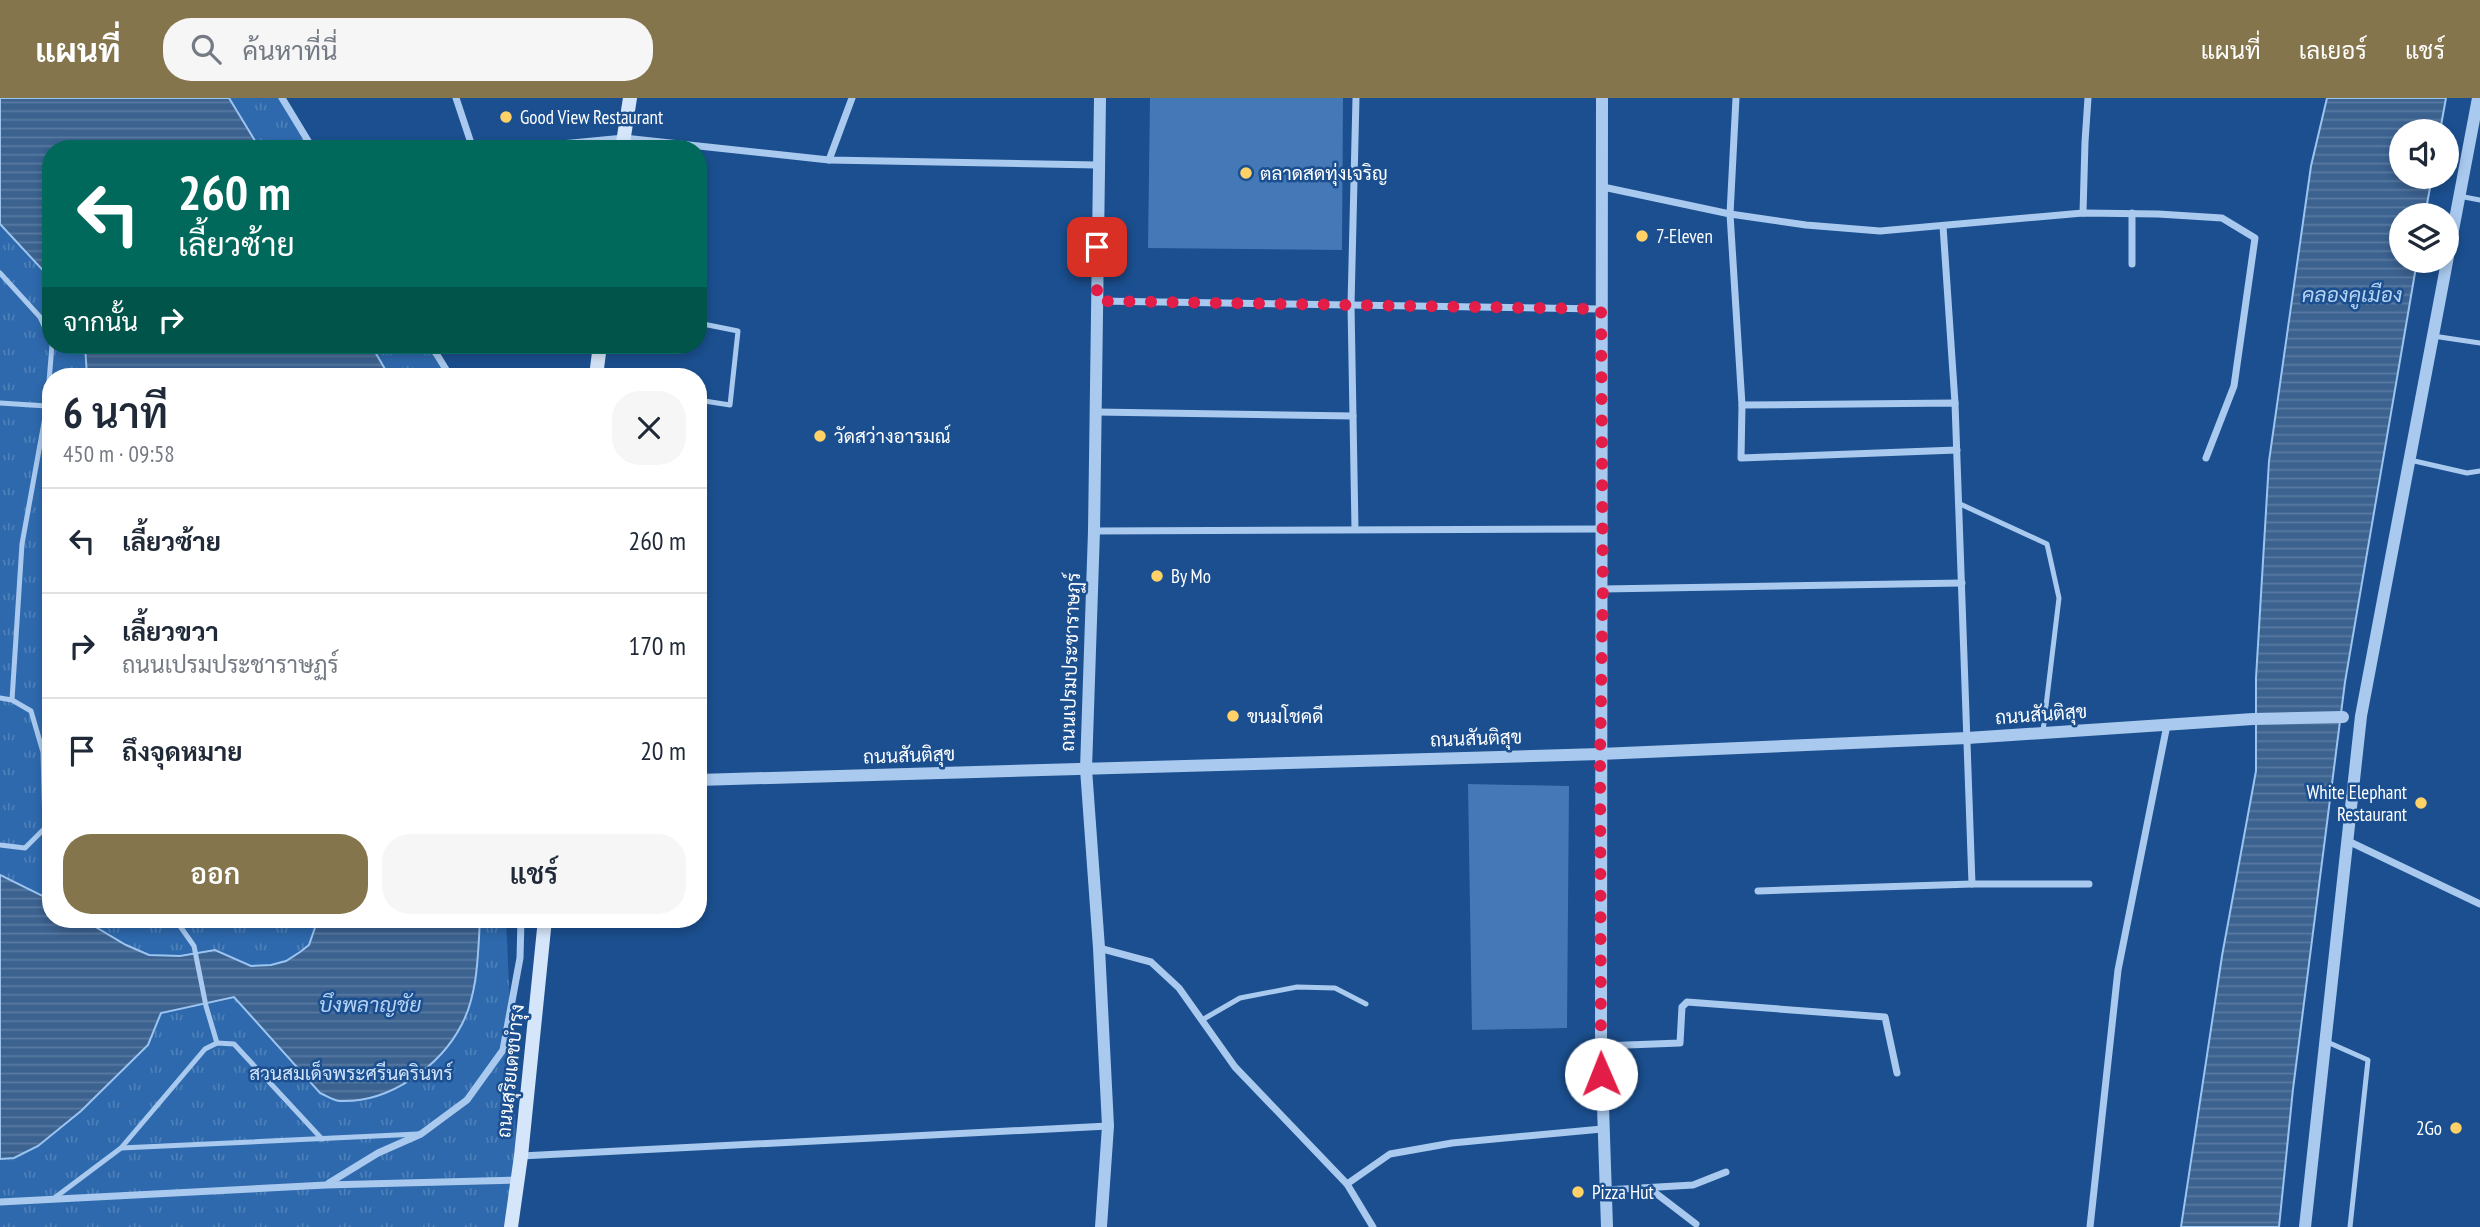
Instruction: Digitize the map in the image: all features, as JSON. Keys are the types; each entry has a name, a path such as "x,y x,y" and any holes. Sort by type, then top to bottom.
{"main road":[{"path":"624,140 630,98"},
{"name":"ถนนสุริยเดชบำรุง","path":"511,1227 544,928"}],"street":[{"path":"282,98 308,140"},
{"path":"456,98 470,140"},
{"path":"829,160 852,98"},
{"name":"ถนนเปรมประชาราษฏร์","path":"1100,98 1094,531 1086,769 1108,1126 1101,1227"},
{"path":"1355,529 1351,305 1356,98"},
{"path":"1602,98 1601,1046 1607,1227"},
{"path":"1736,98 1730,214 1742,405 1741,458 1956,450"},
{"path":"2083,212 2087,98"},
{"path":"2305,1227 2361,716 2478,98"},
{"path":"707,151 829,160 1097,165"},
{"path":"1603,187 1730,214 1806,225 1880,231 2083,212 2222,218 2255,238 2234,386 2206,458"},
{"path":"2132,214 2132,264"},
{"path":"1943,226 1955,403 1972,884"},
{"path":"1097,301 1601,309"},
{"path":"1742,405 1955,403"},
{"path":"1096,412 1353,416"},
{"path":"1094,531 1602,528"},
{"path":"1603,589 1962,583"},
{"path":"2343,717 2361,716"},
{"name":"ถนนสันติสุข","path":"707,780 1600,754 2042,734 2253,719 2343,717"},
{"path":"2090,1227 2118,970 2167,725"},
{"path":"2348,841 2480,904"},
{"path":"1758,891 1972,884 2089,884"},
{"path":"326,1185 378,1153 421,1134 467,1100 503,1050 520,958 522,928"},
{"path":"1099,948 1151,962 1180,988 1235,1068 1347,1184 1373,1227"},
{"path":"1601,1046 1679,1043 1682,1007 1687,1002 1885,1017 1897,1073"},
{"path":"520,1156 1108,1126"},
{"path":"1347,1184 1390,1154 1452,1143 1602,1129"},
{"path":"1606,1190 1693,1185 1726,1172"},
{"path":"0,1202 326,1185 518,1180"},
{"path":"1649,1188 1696,1224"}],"lane":[{"path":"2459,196 2480,200"},
{"path":"0,273 42,321"},
{"path":"707,325 738,331 730,405 707,401"},
{"path":"2433,336 2480,343"},
{"path":"0,403 42,406"},
{"path":"12,700 22,544 42,434"},
{"path":"2410,460 2467,473 2480,471"},
{"path":"1958,503 2047,544 2059,598 2042,734"},
{"path":"0,698 12,700 31,711 42,749"},
{"path":"0,845 24,848 42,834"},
{"path":"181,928 194,946 206,1006 217,1043"},
{"path":"1202,1020 1240,998 1297,987 1335,988 1366,1004"},
{"path":"2325,1041 2368,1060 2350,1227"},
{"path":"52,1199 121,1148 205,1049 217,1043 234,1044 322,1139"},
{"path":"121,1148 421,1134"}],"green space":[{"name":"สวนสมเด็จพระศรีนครินทร์","path":"0,98 282,98 308,140 42,140 42,354 437,354 445,368 42,368 42,928 506,928 518,1180 512,1227 0,1227"}],"water":[{"path":"0,98 229,98 255,140 42,140 42,269 0,224"},
{"name":"คลองคูเมือง","path":"2327,98 2446,98 2442,119 2389,119 2389,189 2430,189 2427,203 2389,203 2389,273 2415,273 2345,682 2293,1089 2279,1227 2181,1227 2222,956 2256,771 2256,678 2269,461 2311,166"},
{"path":"86,354 376,354 384,368 86,368"},
{"name":"บึงพลาญชัย","path":"0,875 42,896 42,928 97,928 149,955 180,956 215,950 251,966 271,965 286,961 309,945 315,928 479,928 476,973 462,1024 441,1054 427,1068 394,1089 377,1096 340,1101 320,1093 234,997 161,1013 148,1045 81,1111 38,1146 14,1158 0,1159"}],"building":[{"name":"ตลาดสดทุ่งเจริญ","path":"1150,98 1343,98 1342,250 1148,248"},
{"path":"1468,784 1569,786 1567,1028 1472,1030"}],"place":[{"name":"Good View Restaurant","path":"506,117"},
{"name":"ตลาดสดทุ่งเจริญ","path":"1246,173"},
{"name":"7-Eleven","path":"1642,236"},
{"name":"วัดสว่างอารมณ์","path":"820,436"},
{"name":"By Mo","path":"1157,576"},
{"name":"ขนมโชคดี","path":"1233,716"},
{"name":"White Elephant Restaurant","path":"2421,803"},
{"name":"2Go","path":"2456,1128"},
{"name":"Pizza Hut","path":"1578,1192"}],"route":[{"path":"1097,247 1097,301 1601,309 1601,1074"}]}
